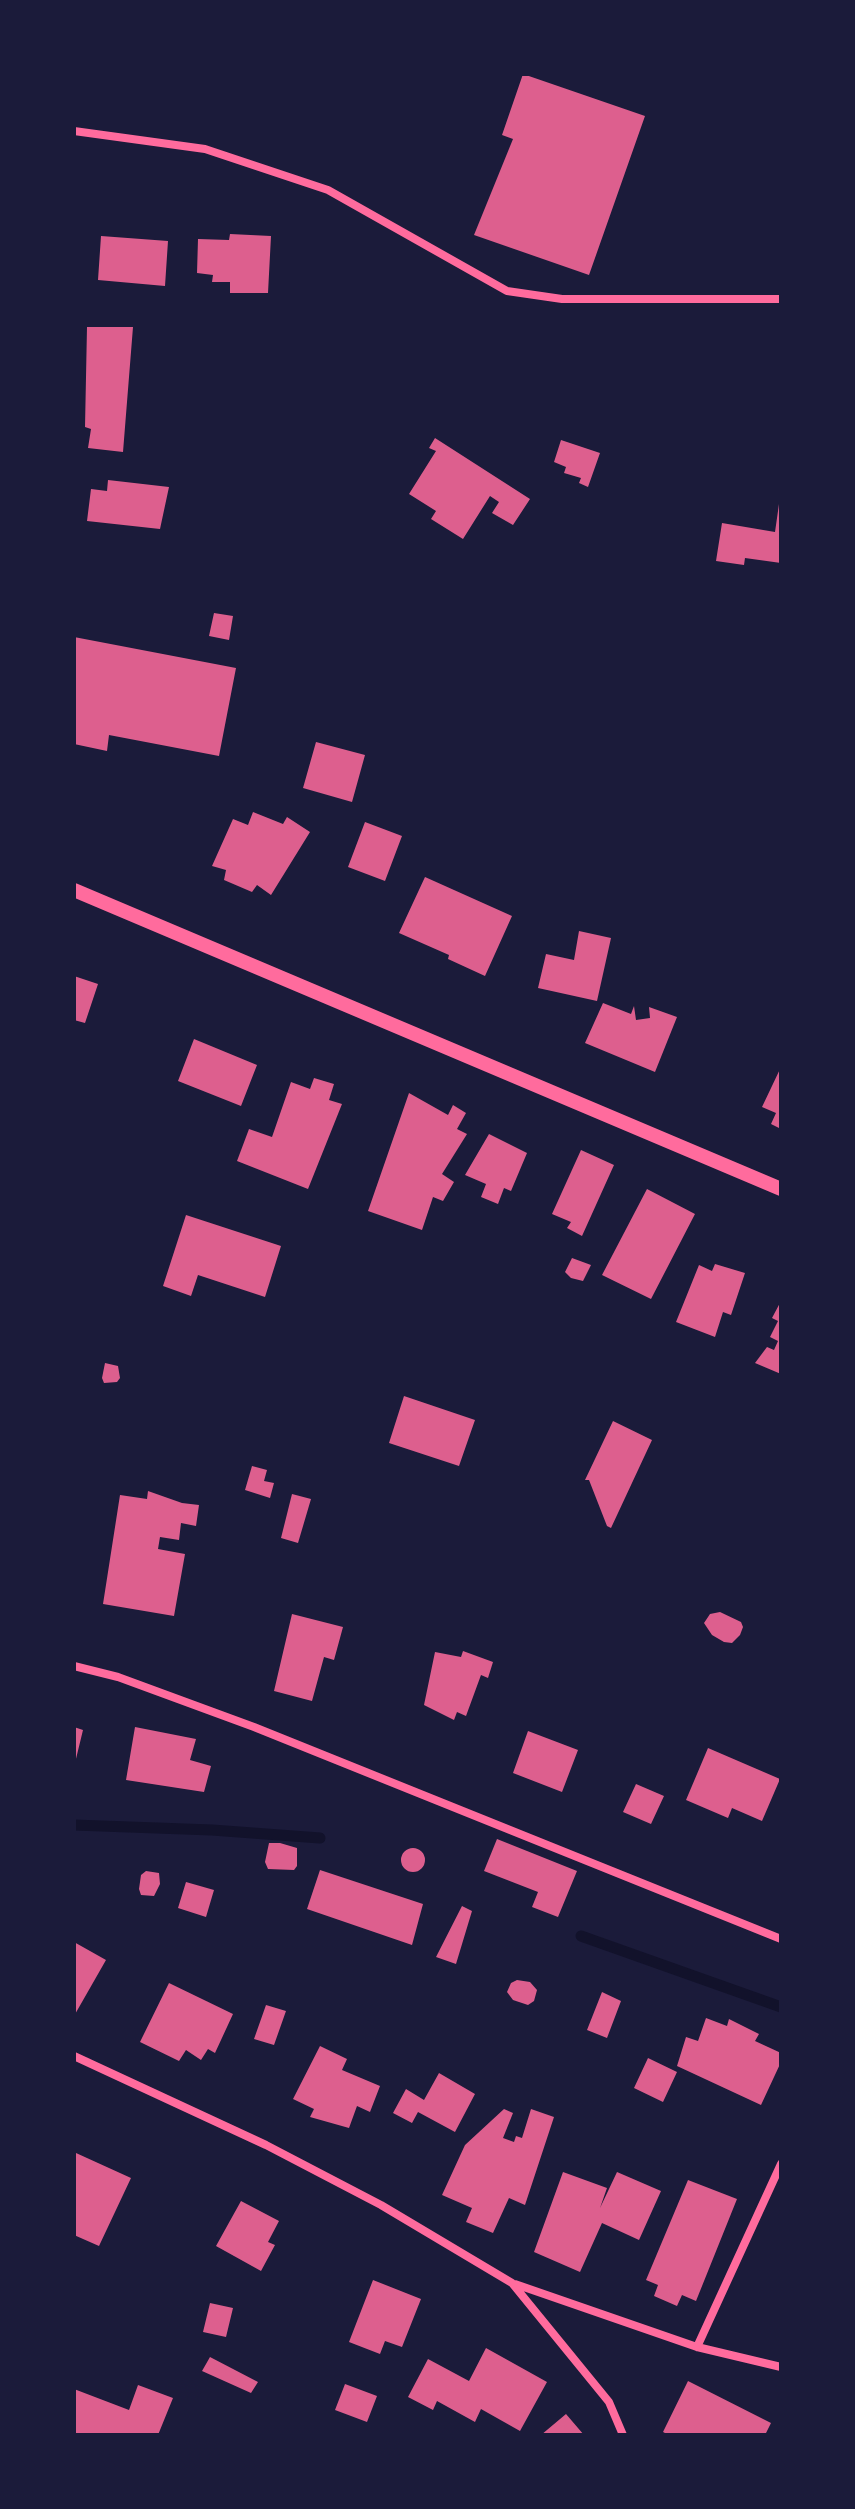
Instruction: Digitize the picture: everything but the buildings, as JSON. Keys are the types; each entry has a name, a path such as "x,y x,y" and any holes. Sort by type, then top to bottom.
{"street":[{"path":"74,131 205,149 328,190 507,291 562,299 781,299"},
{"path":"74,890 781,1189"},
{"path":"74,1666 118,1677 254,1727 781,1939"},
{"path":"74,2056 266,2145 381,2205 512,2283 697,2347 781,2367"},
{"path":"697,2347 781,2164"},
{"path":"512,2283 609,2402 623,2435"}],"waterway":[{"path":"74,1825 320,1838"},
{"path":"581,1936 781,2007"}]}
